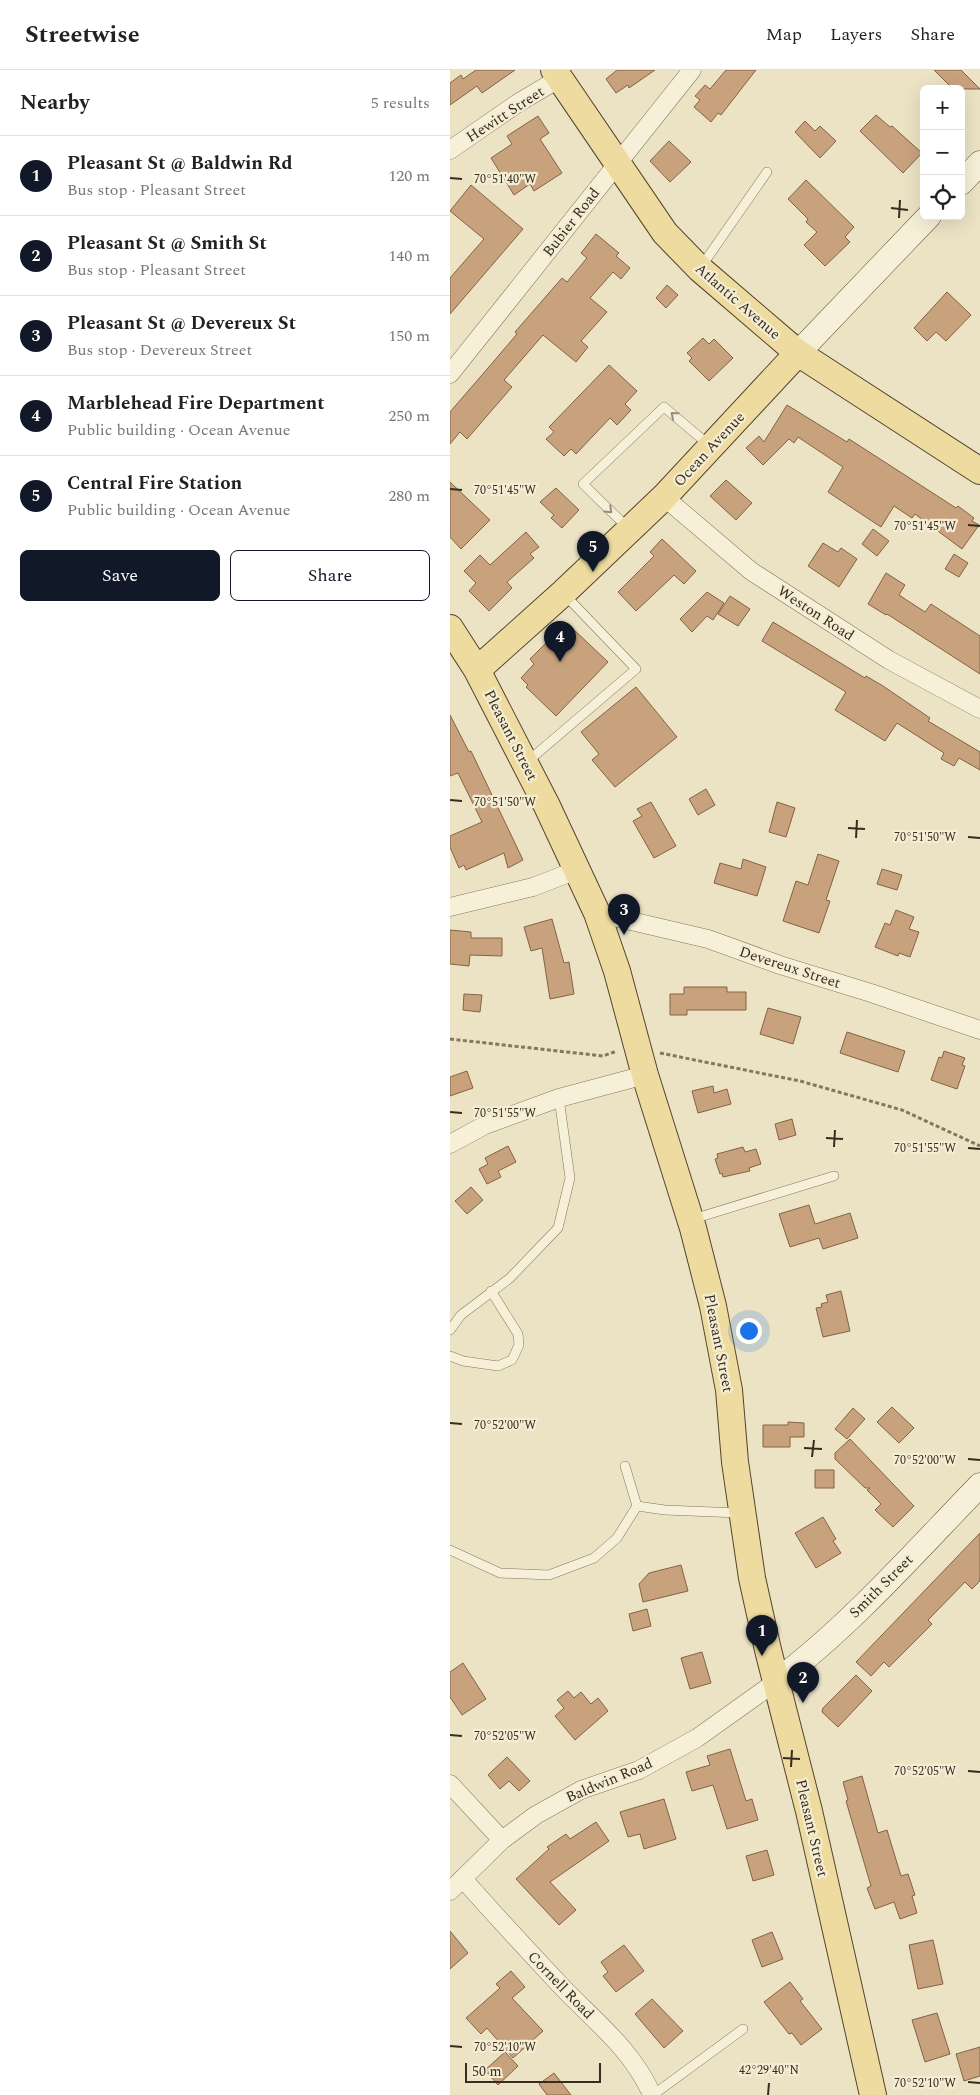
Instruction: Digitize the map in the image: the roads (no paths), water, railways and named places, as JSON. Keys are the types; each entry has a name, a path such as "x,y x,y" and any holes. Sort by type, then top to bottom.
{"main road":[{"name":"Atlantic Avenue","path":"557,74 665,234 700,269 798,353 980,471"},
{"name":"Ocean Avenue","path":"477,670 563,593 664,497 798,353"},
{"name":"Pleasant Street","path":"454,639 477,670 597,913 617,971 642,1064 690,1220 713,1306 729,1390 735,1462 752,1578 809,1810 873,2095"}],"street":[{"name":"Bubier Road","path":"450,374 692,70"},
{"name":"Hewitt Street","path":"450,150 518,104 557,74"},
{"path":"965,179 980,163"},
{"name":"Ocean Avenue","path":"798,353 925,220"},
{"name":"Weston Road","path":"664,497 750,571 889,660 980,709"},
{"path":"450,907 533,888 577,870"},
{"name":"Devereux Street","path":"597,913 708,939 780,965 980,1030"},
{"path":"450,1144 485,1125 559,1098 642,1064"},
{"name":"Smith Street","path":"777,1681 811,1655 869,1600 980,1484"},
{"name":"Baldwin Road","path":"456,1885 502,1840 536,1815 581,1790 639,1770 697,1738 777,1681"},
{"path":"450,1784 502,1840"},
{"name":"Cornell Road","path":"456,1885 614,2038 628,2055 653,2095"}],"lane":[{"path":"700,269 767,172"},
{"path":"630,530 583,484 664,407 711,447"},
{"path":"525,764 636,669 563,593"},
{"path":"450,1330 461,1315 510,1278 558,1228 570,1178 559,1098"},
{"path":"690,1220 834,1176"},
{"path":"450,1356 464,1361 498,1366 512,1360 519,1345 518,1334 491,1291"},
{"path":"450,1550 500,1573 549,1575 594,1558 618,1538 637,1506 625,1466"},
{"path":"637,1506 665,1510 742,1513"},
{"path":"653,2095 742,2028"}],"place":[{"name":"Central Fire Station","path":"593,572"},
{"name":"Marblehead Fire Department","path":"560,662"},
{"name":"Pleasant St @ Devereux St","path":"624,935"},
{"name":"Pleasant St @ Baldwin Rd","path":"762,1656"},
{"name":"Pleasant St @ Smith St","path":"803,1703"}]}
